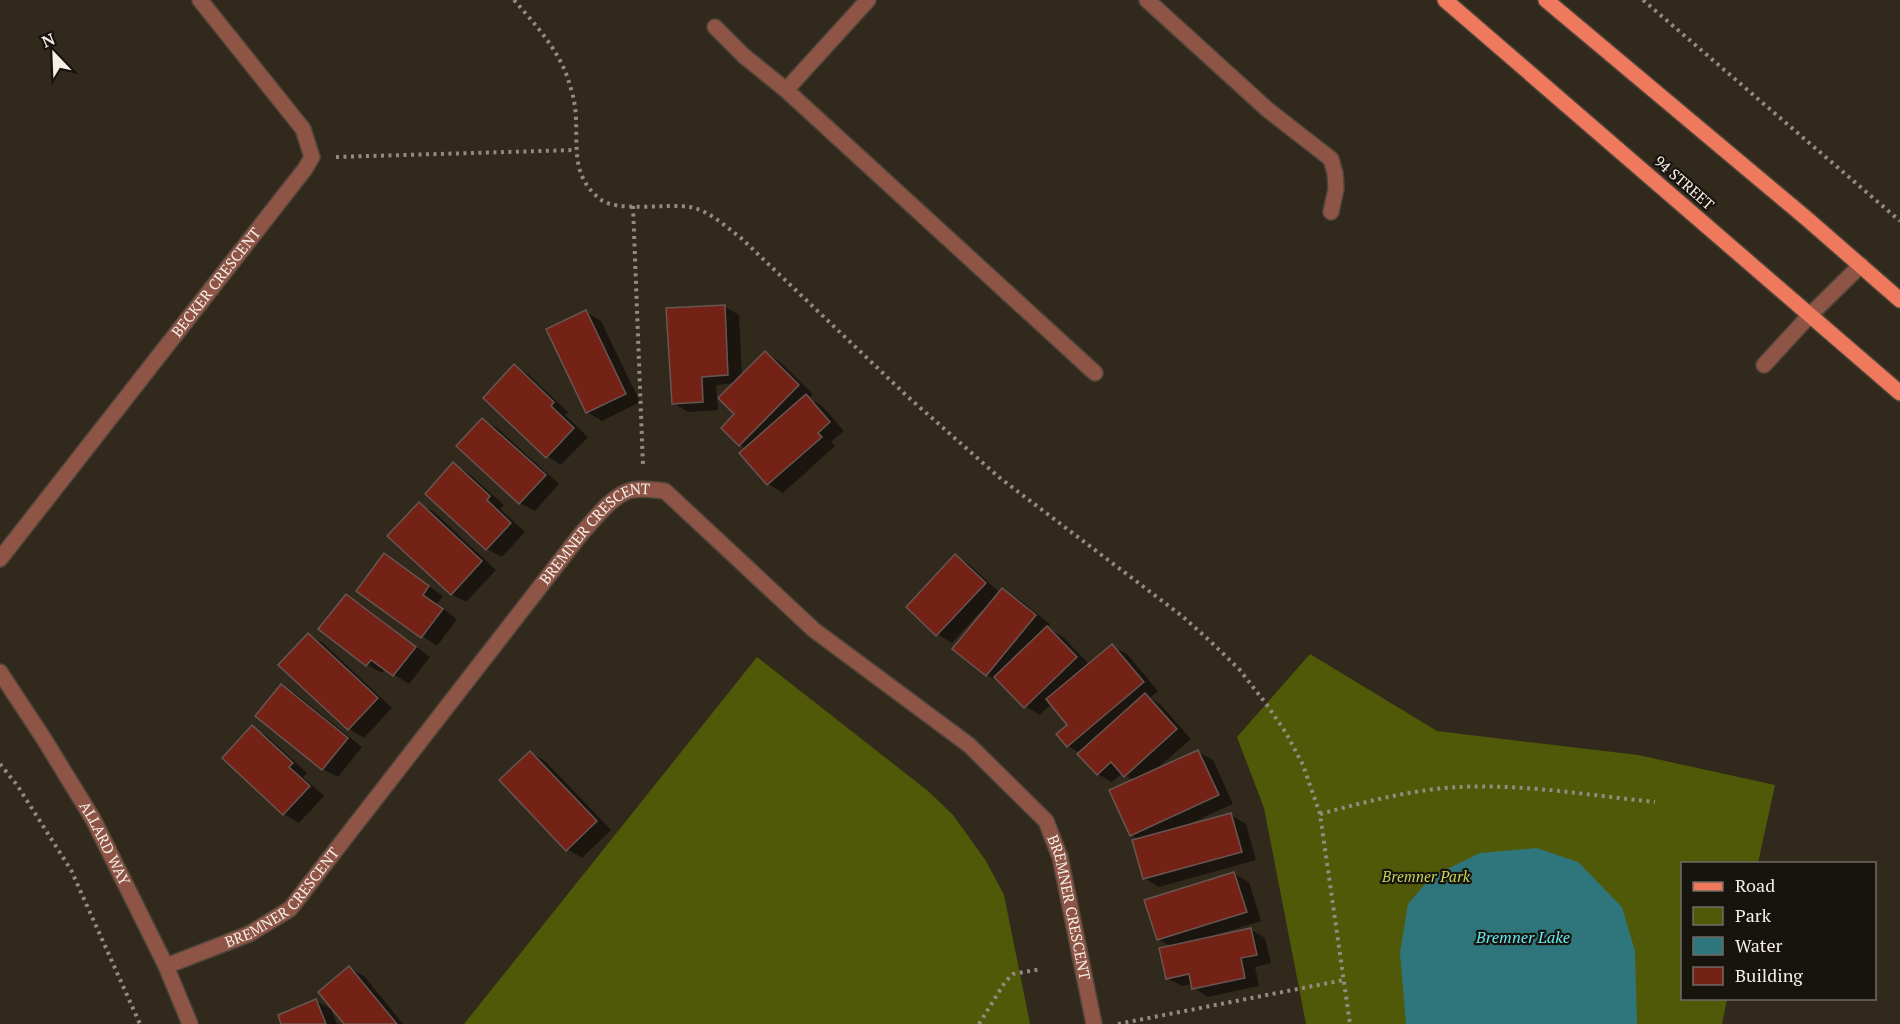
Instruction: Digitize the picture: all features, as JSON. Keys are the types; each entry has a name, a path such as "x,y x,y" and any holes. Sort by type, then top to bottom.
{"main road":[{"name":"94 STREET","path":"1445,0 1900,393"},
{"path":"1546,0 1900,300"}],"street":[{"path":"200,0 303,129 312,157"},
{"path":"786,90 868,0"},
{"path":"1147,0 1268,110 1331,159 1336,189 1331,212"},
{"path":"715,27 744,56 786,90 1095,373"},
{"name":"BECKER CRESCENT","path":"0,559 305,170 312,157"},
{"path":"1764,365 1860,265"},
{"name":"BREMNER CRESCENT","path":"166,966 249,934 290,909 581,534 604,508 629,490 643,489 665,491 814,630 969,746 1046,821 1060,857 1094,1024"},
{"name":"ALLARD WAY","path":"0,672 93,819 166,966 190,1024"}],"path":[{"path":"514,0 554,50 567,76 575,103 576,161 590,190 602,201 614,206 692,207 706,212 733,232 907,396 1000,478 1182,616 1239,669 1286,733 1303,765 1320,814 1350,1024"},
{"path":"1643,0 1900,221"},
{"path":"312,157 575,150"},
{"path":"633,206 643,489"},
{"path":"0,764 17,785 71,870 140,1024"},
{"path":"1320,814 1377,799 1416,792 1479,787 1531,788 1655,802"},
{"path":"979,1024 1005,982 1013,974 1041,969"},
{"path":"1118,1024 1344,980"}],"green space":[{"name":"Bremner Park","path":"1310,654 1437,731 1638,755 1775,785 1758,862 1681,862 1681,1000 1727,1000 1722,1024 1306,1024 1264,808 1237,737"},
{"path":"757,657 928,791 953,815 986,861 1004,895 1030,1024 464,1024"}],"water":[{"name":"Bremner Lake","path":"1537,848 1578,862 1622,907 1635,951 1637,1024 1406,1024 1400,953 1408,904 1431,877 1480,853"}],"building":[{"path":"725,305 728,375 702,377 703,402 672,404 666,308"},
{"path":"586,310 626,394 586,413 546,329"},
{"path":"765,351 799,385 739,446 721,428 734,414 718,398"},
{"path":"514,364 554,402 551,406 574,428 546,458 483,398"},
{"path":"806,394 830,422 818,433 822,437 767,485 739,453"},
{"path":"482,418 546,475 519,504 456,446"},
{"path":"453,462 490,496 487,500 511,523 486,550 425,494"},
{"path":"419,502 482,561 451,595 387,536"},
{"path":"384,553 429,586 423,595 443,609 421,638 356,591"},
{"path":"955,554 986,583 936,636 906,607"},
{"path":"1002,588 1036,615 986,676 952,649"},
{"path":"346,594 416,647 393,676 371,660 366,666 318,629"},
{"path":"1047,626 1077,657 1024,708 994,677"},
{"path":"308,633 378,698 348,730 278,665"},
{"path":"1112,644 1144,682 1067,747 1056,734 1067,725 1046,699"},
{"path":"281,684 348,738 322,770 255,716"},
{"path":"1145,693 1177,729 1124,777 1111,762 1097,775 1077,754"},
{"path":"252,725 293,763 289,767 310,786 283,815 222,758"},
{"path":"1198,750 1219,795 1130,836 1109,790"},
{"path":"530,751 597,821 566,851 499,780"},
{"path":"1231,813 1242,852 1143,879 1132,840"},
{"path":"1234,872 1247,912 1157,940 1144,900"},
{"path":"1251,928 1257,955 1241,958 1245,978 1192,989 1189,974 1166,979 1159,948"},
{"path":"349,966 397,1024 344,1024 318,992"},
{"path":"316,999 326,1024 281,1024 278,1015"}]}
